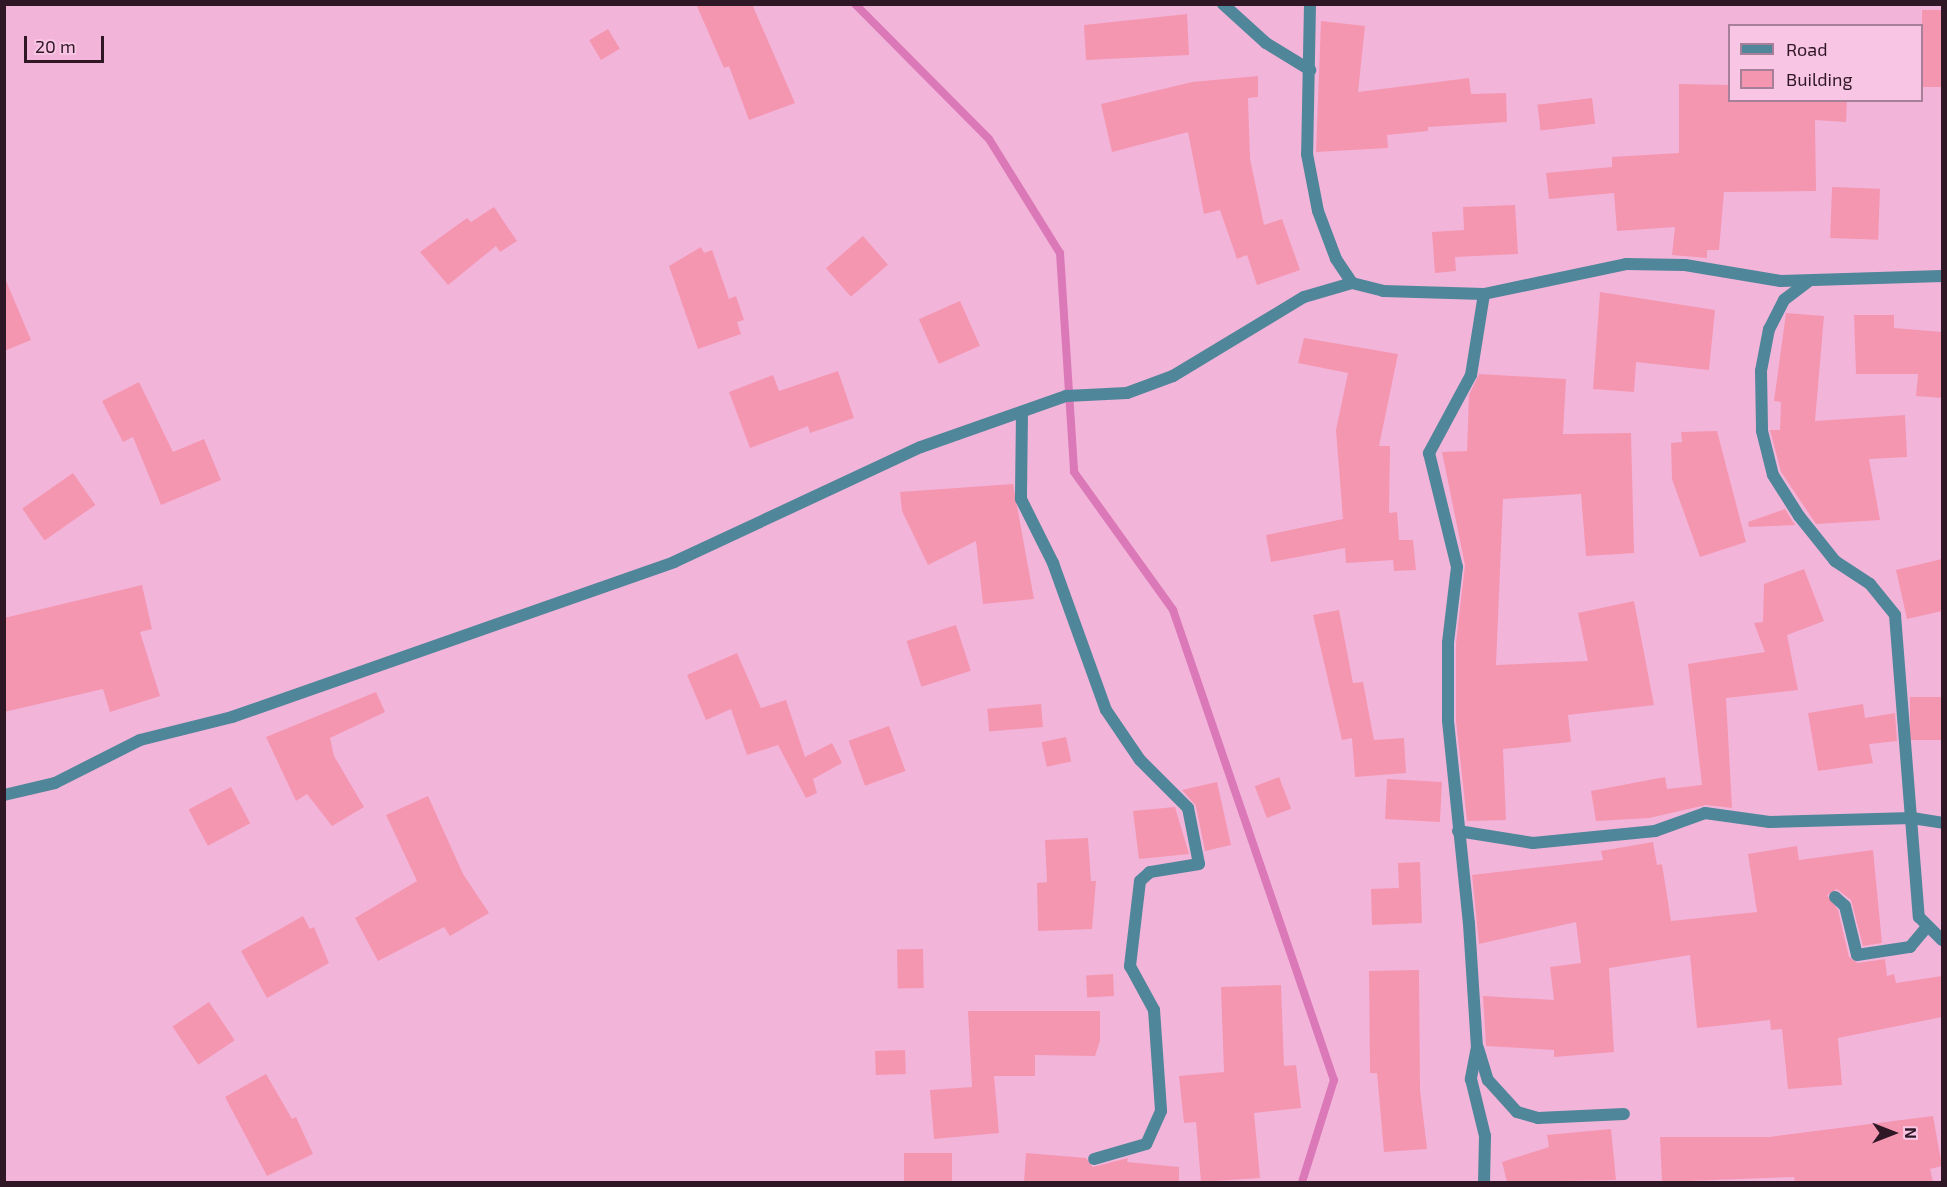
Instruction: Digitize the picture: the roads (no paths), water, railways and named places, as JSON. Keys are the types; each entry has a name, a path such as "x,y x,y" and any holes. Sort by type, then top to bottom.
{"street":[{"path":"1223,4 1266,43 1310,70"},
{"path":"1310,4 1307,154 1318,212 1336,259 1352,283"},
{"path":"4,795 55,783 140,740 232,717 674,562 921,447 1085,393 1127,393 1173,376 1304,297 1352,283 1383,291 1484,294 1626,264 1809,280 1942,276"},
{"path":"1809,280 1784,300 1769,329 1761,371 1762,431 1773,475 1799,516 1835,561 1870,584 1895,615 1919,917 1926,928 1942,940"},
{"path":"1484,294 1471,375 1429,453 1457,567 1448,643 1458,831 1477,1047 1488,1080 1517,1112 1538,1118 1624,1114"},
{"path":"1022,412 1021,499 1053,563 1106,710 1140,760 1188,808 1199,864 1150,872 1140,881 1130,966 1154,1010 1161,1111 1146,1144 1094,1159"},
{"path":"1458,831 1533,843 1655,831 1705,813 1769,822 1912,818 1942,824"},
{"path":"1835,897 1845,906 1857,955 1910,947 1926,928"},
{"path":"1477,1047 1472,1078 1485,1136 1484,1182"}],"waterway":[{"path":"855,4 989,139 1060,253 1074,472 1173,610 1334,1080 1302,1182"}]}
